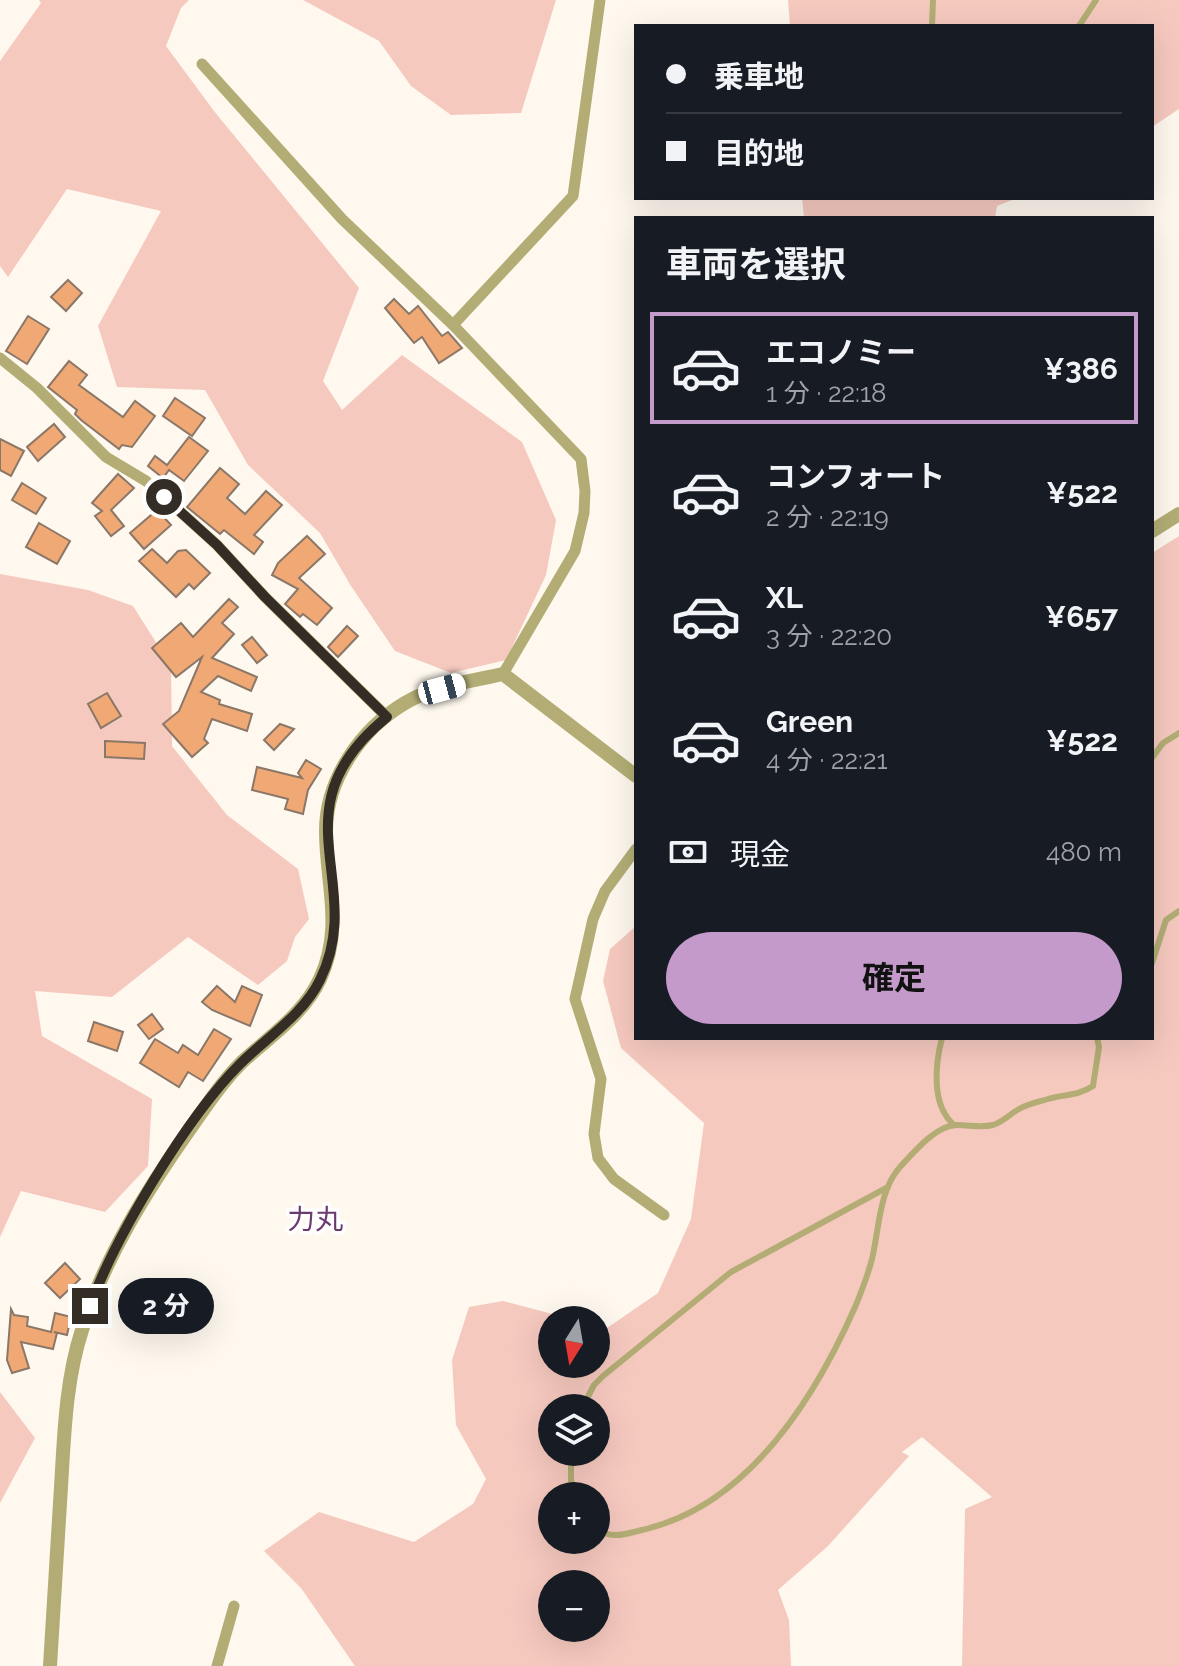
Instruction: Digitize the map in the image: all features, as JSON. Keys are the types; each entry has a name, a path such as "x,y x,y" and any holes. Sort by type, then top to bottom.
{"street":[{"path":"453,325 573,196 600,0"},
{"path":"50,1666 69,1387 81,1332 100,1279 171,1155 213,1095 241,1063 300,1008 320,980 335,931 326,831 331,792 351,753 406,702 503,674 575,551 584,513 581,459 453,325 342,219 202,64"},
{"path":"0,358 37,388 106,457 146,481 217,545 265,597 387,717"},
{"path":"1154,530 1179,514"},
{"path":"503,674 634,774"},
{"path":"634,852 605,891 593,919 575,999 601,1079 594,1134 598,1158 614,1179 664,1215"},
{"path":"217,1666 234,1606"}],"lane":[{"path":"932,24 933,0"},
{"path":"1080,24 1096,0"},
{"path":"1154,755 1163,743 1179,733"},
{"path":"1154,957 1166,920 1179,911"},
{"path":"942,1040 936,1064 939,1102 944,1116 954,1125"},
{"path":"610,1534 666,1525 688,1515 729,1486 771,1445 804,1402 846,1327 866,1281 888,1187 898,1169 941,1128 997,1124 1021,1107 1052,1097 1080,1094 1093,1086 1097,1040"},
{"path":"589,1394 603,1376 731,1272 888,1187"}],"shaded area":[{"path":"39,0 189,0 181,8 166,46 214,111 359,288 323,381 342,410 402,355 522,442 556,520 546,575 506,660 451,673 395,651 320,533 248,465 205,390 117,387 98,326 161,211 67,189 8,277 0,266 0,61 41,3"},
{"path":"303,0 556,0 521,113 451,115 411,86 379,41"},
{"path":"788,0 1179,0 1179,109 1154,126 1154,24 790,24"},
{"path":"802,200 1012,200 997,206 995,216 804,216"},
{"path":"1179,536 1179,1666 962,1666 965,1509 992,1497 922,1437 902,1452 909,1456 828,1546 778,1590 789,1620 791,1666 355,1666 301,1588 264,1551 319,1512 414,1542 473,1504 486,1479 456,1425 452,1360 469,1307 503,1301 538,1310 538,1378 610,1378 610,1326 658,1293 691,1219 704,1123 621,1048 603,981 610,949 634,928 634,1040 1154,1040 1154,552"},
{"path":"0,574 88,590 133,606 171,666 172,746 227,815 298,869 309,919 295,937 287,961 258,985 188,937 112,997 35,991 42,1036 152,1099 148,1166 105,1212 21,1191 0,1237"},
{"path":"0,1392 35,1438 0,1503"}],"building":[{"path":"68,280 82,293 66,311 51,297"},
{"path":"394,299 409,314 418,306 442,336 448,332 462,348 439,363 422,337 414,343 385,308"},
{"path":"28,316 49,329 27,364 6,351"},
{"path":"69,361 87,375 79,385 123,417 135,401 155,416 132,447 122,445 119,449 81,420 75,414 77,410 48,387"},
{"path":"175,398 205,418 192,436 163,416"},
{"path":"54,424 65,437 38,461 27,447"},
{"path":"189,437 208,451 184,481 169,470 163,478 148,466 155,456 167,465"},
{"path":"0,439 24,451 11,476 0,470"},
{"path":"220,468 239,484 227,498 245,514 266,491 282,505 254,535 263,542 254,554 224,530 220,534 187,507"},
{"path":"118,474 134,488 111,510 124,526 111,536 95,516 102,511 92,503"},
{"path":"22,483 46,498 36,514 12,500"},
{"path":"157,510 171,525 144,549 130,533"},
{"path":"39,523 70,541 57,564 26,547"},
{"path":"307,536 325,554 299,578 332,608 317,625 303,614 300,617 285,604 298,589 272,575 278,563"},
{"path":"152,549 167,563 178,551 186,550 210,573 194,589 189,584 176,597 139,561"},
{"path":"229,599 238,607 222,623 234,634 212,658 257,677 251,691 218,676 201,692 220,700 219,704 252,714 247,731 212,719 204,739 208,743 192,757 163,724 179,711 202,657 176,677 152,648 181,623 193,637"},
{"path":"347,626 358,636 338,657 328,647"},
{"path":"252,637 267,655 257,663 242,645"},
{"path":"107,693 121,716 101,728 88,704"},
{"path":"280,724 294,729 274,750 264,740"},
{"path":"105,741 145,743 144,759 105,757"},
{"path":"306,760 321,769 308,790 303,814 285,809 288,799 252,790 257,767 302,778 298,773"},
{"path":"217,986 235,1002 242,986 262,995 250,1026 212,1010 202,1002"},
{"path":"152,1014 163,1029 149,1039 138,1025"},
{"path":"94,1022 123,1032 117,1051 88,1041"},
{"path":"214,1029 231,1039 203,1081 188,1072 179,1087 140,1063 155,1039 178,1053 183,1045 198,1055"},
{"path":"65,1263 80,1279 60,1298 45,1283"},
{"path":"11,1309 14,1315 28,1317 27,1326 51,1332 55,1313 71,1317 67,1335 54,1332 57,1333 53,1349 21,1342 29,1368 12,1373 7,1360"}],"district":[{"name":"力丸","path":"315,1219"}],"route":[{"path":"90,1306 100,1279 132,1220 171,1155 213,1095 241,1063 273,1037 300,1008 320,980 335,931 326,831 331,792 351,753 387,717 265,597 217,545 164,497"}]}
